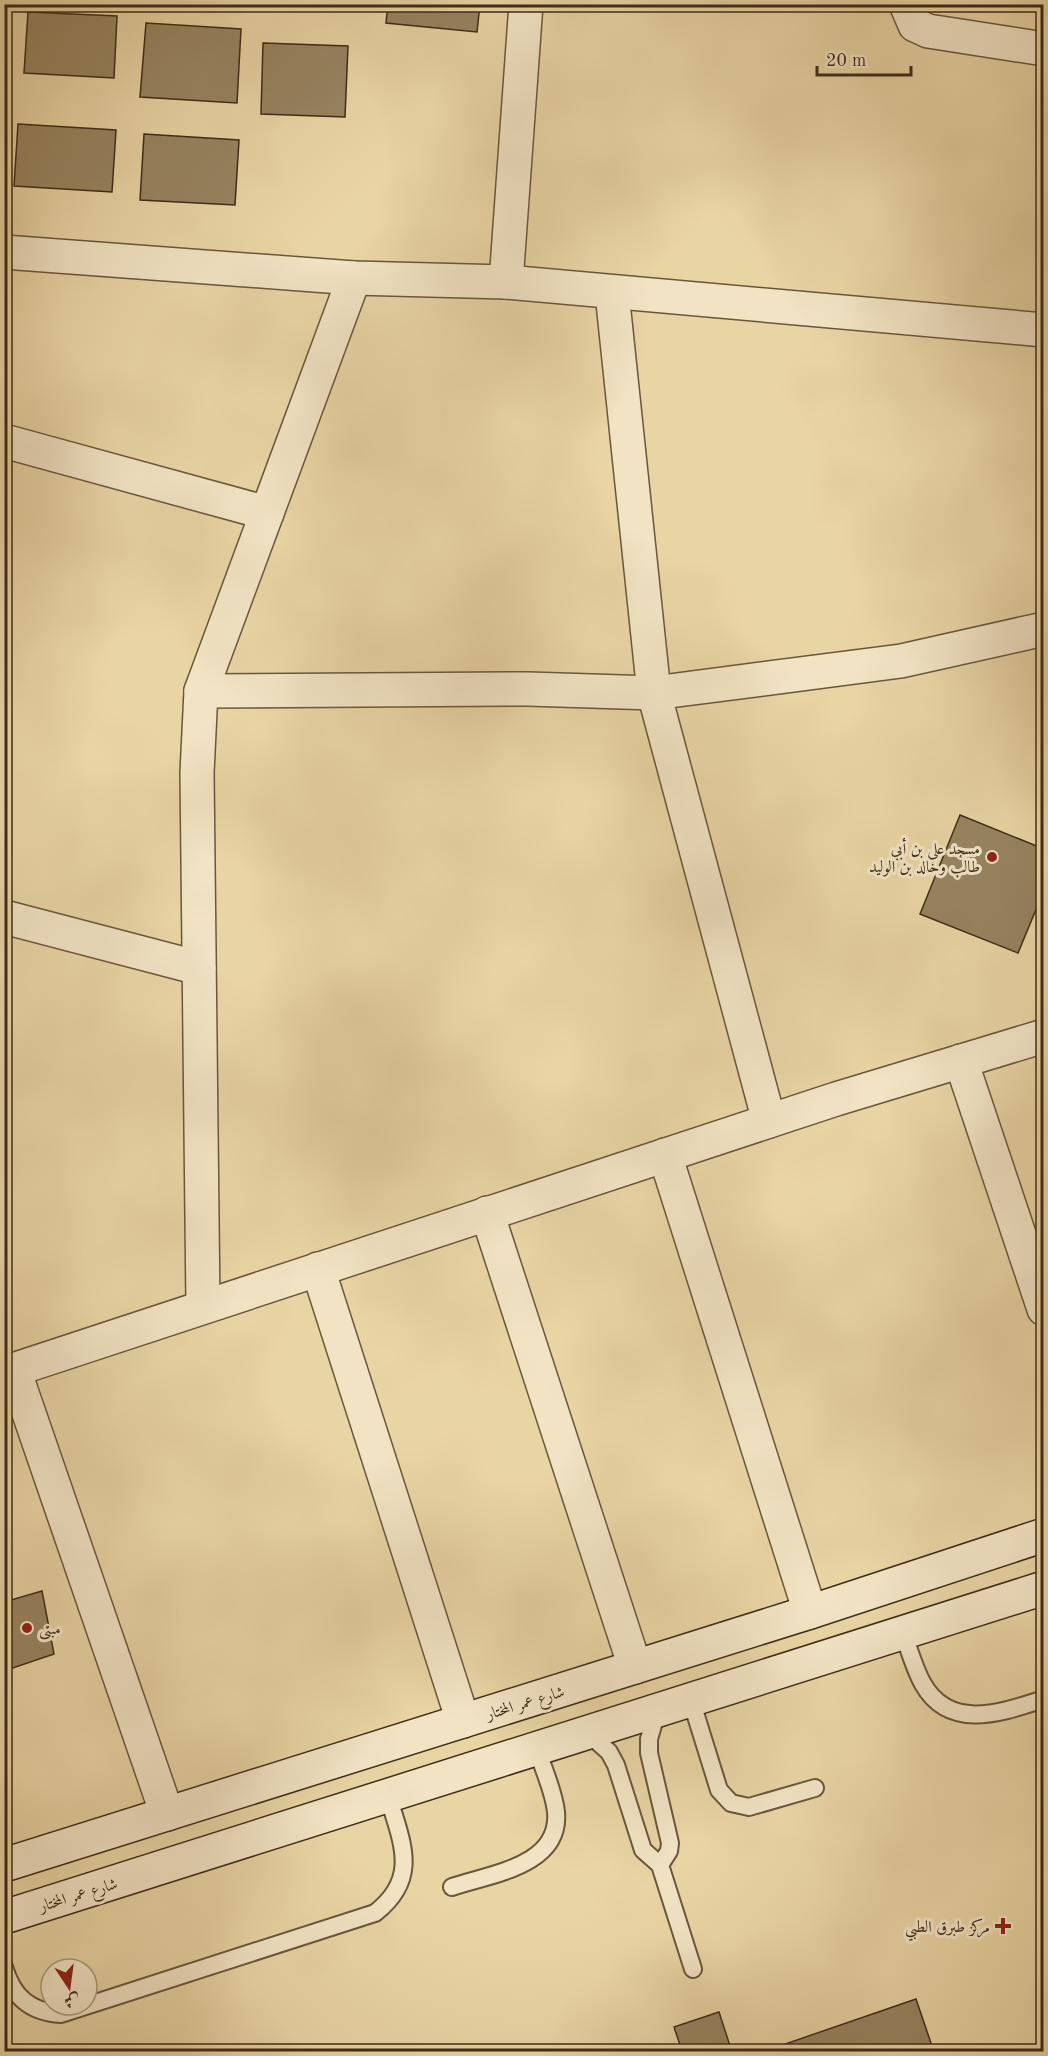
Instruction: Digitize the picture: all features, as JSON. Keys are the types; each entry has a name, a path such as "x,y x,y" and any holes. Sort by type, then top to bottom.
{"street":[{"path":"506,282 526,4"},
{"path":"906,4 915,25 928,31 1044,49"},
{"path":"4,252 354,278 506,282 1044,330"},
{"path":"203,1307 197,773 201,690 354,278"},
{"path":"612,293 654,693 768,1121"},
{"path":"4,441 267,513"},
{"path":"201,690 528,689 654,693 901,662 1044,629"},
{"path":"4,917 199,968"},
{"path":"167,1814 9,1371 768,1121 1044,1036"},
{"path":"961,1061 1044,1310"},
{"path":"665,1155 810,1612"},
{"path":"486,1214 635,1667"},
{"path":"318,1269 463,1721"},
{"name":"شارع عمر المختار","path":"4,1865 810,1612 1044,1535"},
{"name":"شارع عمر المختار","path":"4,1917 1044,1588"}],"lane":[{"path":"903,1632 923,1686 935,1700 950,1710 968,1715 986,1715 1044,1699"},
{"path":"691,1700 719,1790 731,1803 749,1807 815,1788"},
{"path":"657,1711 649,1739 649,1754 670,1843 669,1851 660,1865"},
{"path":"588,1733 609,1752 616,1765 643,1850 660,1865 693,1969"},
{"path":"452,1887 530,1861 548,1845 556,1822 556,1809 537,1749"},
{"path":"4,1967 11,1987 20,1999 39,2010 61,2014 375,1913 399,1888 404,1872 405,1855 388,1796"}],"building":[{"path":"388,4 480,4 477,32 386,23"},
{"path":"28,12 117,16 114,78 24,73"},
{"path":"146,23 241,29 237,103 140,97"},
{"path":"263,43 348,46 345,117 261,114"},
{"path":"18,124 116,130 112,192 14,186"},
{"path":"144,134 239,140 235,205 140,200"},
{"name":"مسجد علي بن أبي طالب وخالد بن الوليد","path":"960,815 1044,849 1044,890 1018,953 920,914"},
{"name":"مبنى","path":"42,1591 54,1654 4,1671 4,1602"},
{"path":"916,1999 934,2052 762,2052"},
{"path":"719,2012 732,2052 672,2052 681,2048 674,2027"}],"place":[{"name":"مسجد علي بن أبي طالب وخالد بن الوليد","path":"992,857"},
{"name":"مبنى","path":"27,1628"},
{"name":"مركز طبرق الطبي","path":"1003,1926"}]}
